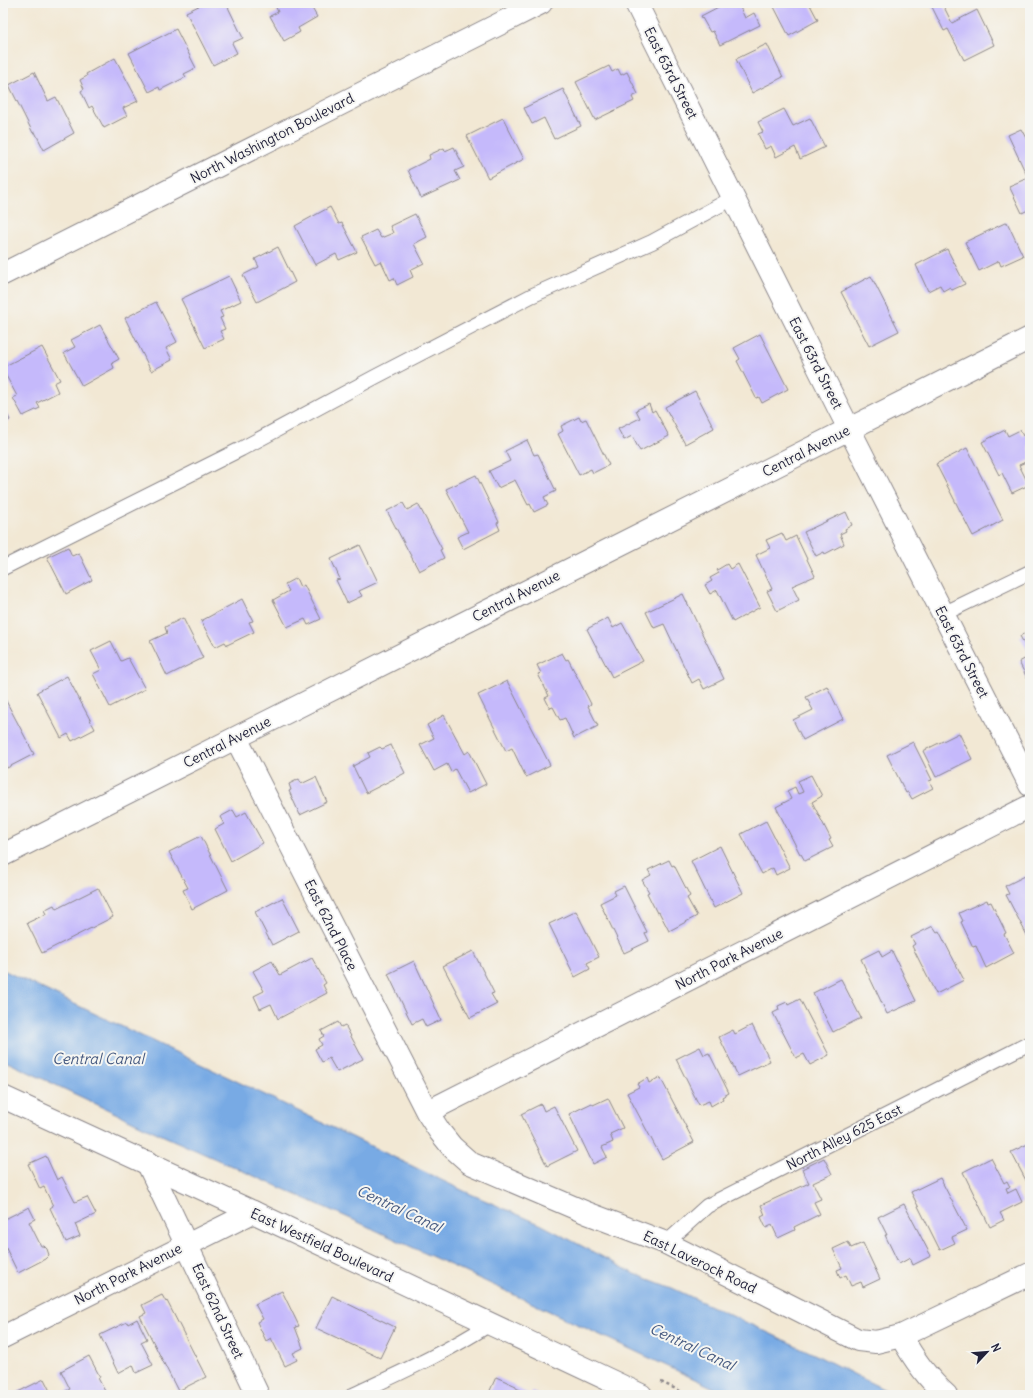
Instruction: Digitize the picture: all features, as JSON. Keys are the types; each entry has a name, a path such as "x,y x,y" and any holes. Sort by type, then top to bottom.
{"street":[{"name":"North Washington Boulevard","path":"3,274 541,3"},
{"name":"East 63rd Street","path":"636,3 849,429 1030,786"},
{"name":"Central Avenue","path":"3,855 1030,338"},
{"name":"East 62nd Place","path":"236,738 427,1112"},
{"name":"North Park Avenue","path":"427,1112 1030,806"},
{"name":"East Westfield Boulevard","path":"3,1097 147,1162 640,1395"},
{"name":"East Laverock Road","path":"427,1112 452,1147 470,1163 587,1213 666,1243 858,1340 876,1342 901,1336 1030,1274"},
{"name":"East 62nd Street","path":"147,1162 258,1395"},
{"name":"North Park Avenue","path":"3,1337 253,1212"},
{"path":"901,1336 912,1356 933,1382 946,1395"}],"lane":[{"path":"3,568 241,449 530,296 652,242 733,198"},
{"path":"943,614 1030,572"},
{"name":"North Alley 625 East","path":"666,1243 707,1206 1030,1042"},
{"path":"354,1395 425,1361 472,1336 490,1324"}],"water":[{"name":"Central Canal","path":"3,970 466,1192 542,1225 635,1274 672,1288 812,1353 895,1395 729,1395 358,1222 166,1137 3,1060"}],"building":[{"path":"205,3 226,3 243,38 232,43 237,53 213,65 186,12"},
{"path":"274,3 309,3 317,17 298,28 300,32 284,41 270,16 278,12"},
{"path":"726,3 738,3 745,18 754,13 760,25 720,45 713,31 710,32 701,16"},
{"path":"772,3 809,3 818,20 789,36"},
{"path":"930,3 942,3 952,23 977,10 994,45 964,60 948,29 944,31"},
{"path":"176,29 196,68 184,74 186,77 160,90 159,87 149,92 129,53"},
{"path":"767,44 783,77 752,93 736,59"},
{"path":"115,58 138,101 123,108 127,116 104,128 92,106 89,108 81,91 84,89 80,80 87,76 86,74"},
{"path":"609,66 612,72 618,69 621,75 627,72 638,94 632,97 634,101 595,120 576,82"},
{"path":"34,72 48,101 56,97 74,133 44,150 35,132 33,133 9,85"},
{"path":"563,89 581,126 554,139 544,118 532,124 524,108"},
{"path":"784,109 793,126 810,118 825,147 800,159 795,147 776,157 771,146 765,149 758,134 763,132 758,122"},
{"path":"503,118 524,159 488,178 467,136"},
{"path":"1021,129 1027,140 1030,139 1030,209 1022,213 1009,186 1028,178 1008,135"},
{"path":"454,147 464,167 455,171 460,180 421,198 408,170 430,159 429,155 444,148 445,151"},
{"path":"330,207 339,224 342,223 357,252 339,260 336,254 315,265 295,226"},
{"path":"415,214 427,237 414,244 424,263 410,270 413,277 397,285 394,278 390,280 381,261 375,264 361,237 376,230 381,238 393,233 390,226"},
{"path":"1007,222 1023,256 1001,266 999,261 979,271 965,242"},
{"path":"278,247 295,282 257,302 243,275 259,267 255,259"},
{"path":"947,249 965,284 952,290 950,287 943,291 940,285 928,291 916,265"},
{"path":"229,276 241,301 220,311 223,317 220,318 225,329 220,331 224,339 205,348 181,299"},
{"path":"871,276 899,331 869,346 841,292"},
{"path":"156,302 177,342 166,348 172,360 151,371 125,318"},
{"path":"100,325 119,359 112,363 114,368 82,386 64,353 75,347 71,340"},
{"path":"760,334 788,389 762,403 759,397 756,398 737,361 740,359 734,348"},
{"path":"42,347 60,380 54,383 58,392 37,403 40,408 23,416 13,398 17,396 3,370 3,367"},
{"path":"695,391 714,428 685,444 665,407"},
{"path":"649,404 652,412 655,410 669,436 640,451 632,436 624,440 618,429 640,418 636,410"},
{"path":"3,406 10,420 3,423"},
{"path":"579,417 581,421 586,419 609,465 593,473 591,469 579,475 558,434 563,431 561,426"},
{"path":"1005,430 1008,436 1020,430 1023,436 1030,433 1030,445 1028,446 1030,451 1030,460 1019,465 1029,485 1012,493 1002,473 999,475 982,442"},
{"path":"527,440 534,455 538,454 556,491 544,497 548,505 534,512 530,504 528,505 515,480 498,488 489,471 510,461 505,451"},
{"path":"967,448 1003,520 973,536 936,464"},
{"path":"476,475 499,522 497,523 500,530 463,549 457,537 468,532 446,489"},
{"path":"403,503 407,510 418,504 442,549 440,550 444,558 419,571 387,511"},
{"path":"846,512 852,525 840,534 844,544 825,554 824,552 816,556 804,532"},
{"path":"782,533 786,541 796,536 815,576 792,586 799,600 777,611 767,591 772,589 756,555 770,548 766,540"},
{"path":"360,545 378,582 359,591 362,596 347,603 336,580 340,579 331,559"},
{"path":"68,547 72,556 79,553 92,580 66,594 47,557"},
{"path":"727,564 730,569 738,564 760,607 733,622 717,590 710,594 705,585 712,581 710,578 719,573 717,570"},
{"path":"296,578 300,587 304,585 321,619 308,625 305,619 287,627 273,600 289,591 285,584"},
{"path":"683,594 724,679 704,689 699,679 692,683 664,624 654,628 646,612"},
{"path":"242,599 253,621 249,622 254,632 227,645 225,642 215,647 201,621"},
{"path":"183,618 203,658 167,676 150,641 167,633 165,627"},
{"path":"608,618 613,628 622,623 643,661 612,677 587,629"},
{"path":"1030,630 1030,655 1020,636"},
{"path":"111,641 121,661 128,658 145,689 110,707 93,674 101,670 91,651"},
{"path":"562,653 566,660 568,659 591,704 588,706 598,726 574,738 565,718 560,720 553,707 550,708 545,698 549,696 538,674 541,673 537,665"},
{"path":"1030,656 1030,684 1019,662"},
{"path":"67,676 95,729 72,741 68,734 61,738 37,692"},
{"path":"507,681 550,765 526,777 512,748 506,751 478,695"},
{"path":"827,686 843,719 803,740 793,720 813,710 806,697"},
{"path":"5,699 34,754 7,768 3,760 3,700"},
{"path":"444,715 465,754 469,751 486,784 468,793 455,769 451,772 447,764 434,771 420,745 434,738 427,725"},
{"path":"959,733 972,759 936,777 923,751"},
{"path":"913,742 932,780 929,781 933,788 912,799 908,792 906,793 887,755"},
{"path":"391,745 405,773 366,793 353,766 370,757 368,753 380,747 382,749"},
{"path":"811,775 822,796 812,802 831,839 829,840 833,847 805,861 776,807 791,799 787,791 795,787 798,794 803,792 798,781"},
{"path":"316,777 327,802 300,815 289,791 291,790 289,784 299,779 301,784"},
{"path":"233,810 237,817 246,812 263,843 231,861 215,829 224,824 220,817"},
{"path":"766,821 790,868 776,875 773,868 762,874 741,834"},
{"path":"201,836 228,890 192,909 183,890 188,888 169,852"},
{"path":"720,846 743,893 714,908 691,861"},
{"path":"669,860 672,866 674,865 690,896 687,898 697,916 669,931 659,912 657,913 647,893 649,892 642,880 651,875 648,870"},
{"path":"1029,874 1030,941 1006,895 1009,894 1005,886"},
{"path":"624,886 647,932 645,933 649,941 624,953 600,903 616,895 614,891"},
{"path":"98,888 113,917 42,953 27,923 46,914 44,910 54,905 56,909"},
{"path":"282,898 299,931 272,945 255,912"},
{"path":"987,900 988,903 991,902 1006,933 1004,934 1014,953 986,968 976,946 973,947 961,922 963,921 959,913"},
{"path":"576,911 599,957 587,963 590,969 575,977 549,924"},
{"path":"933,926 937,932 939,931 964,980 936,994 912,946 915,944 911,937"},
{"path":"879,950 882,957 892,951 916,1001 887,1014 861,959"},
{"path":"473,951 494,993 491,994 497,1004 470,1018 443,966"},
{"path":"312,958 326,983 323,985 327,993 278,1019 271,1004 260,1009 254,996 264,991 253,971 272,961 280,975"},
{"path":"414,961 441,1020 426,1027 422,1019 412,1024 388,974"},
{"path":"841,979 861,1018 833,1032 813,993"},
{"path":"800,999 829,1055 810,1065 804,1054 796,1058 773,1013 779,1010 778,1006 787,1002 788,1005"},
{"path":"338,1022 341,1027 345,1025 363,1059 337,1072 329,1058 322,1062 315,1049 322,1045 319,1039 324,1036 321,1031"},
{"path":"752,1025 770,1061 738,1076 719,1037 733,1030 735,1034"},
{"path":"700,1047 704,1055 709,1053 729,1093 722,1097 723,1099 711,1106 709,1101 699,1105 676,1059"},
{"path":"660,1077 694,1142 662,1159 627,1093 639,1087 637,1084 647,1078 649,1083"},
{"path":"608,1098 623,1128 610,1134 613,1142 602,1147 607,1157 593,1164 569,1114 592,1103 593,1105"},
{"path":"541,1104 544,1111 554,1106 577,1151 547,1166 521,1114"},
{"path":"1030,1143 1030,1188 1011,1152"},
{"path":"46,1156 57,1180 62,1177 75,1202 87,1197 96,1214 75,1224 80,1236 66,1242 50,1208 53,1206 44,1187 40,1189 28,1164"},
{"path":"824,1158 832,1174 813,1183 821,1199 814,1202 820,1214 794,1227 795,1230 778,1238 772,1225 766,1228 761,1217 765,1215 761,1205 809,1183 802,1169"},
{"path":"991,1158 1004,1183 1007,1181 1010,1187 1006,1188 1008,1193 1016,1189 1022,1202 1000,1213 1004,1220 990,1227 963,1172"},
{"path":"940,1178 967,1230 952,1237 955,1243 940,1250 911,1192"},
{"path":"904,1204 931,1256 913,1265 910,1258 899,1264 878,1217"},
{"path":"29,1207 35,1219 29,1222 41,1246 44,1246 47,1249 49,1255 45,1259 18,1273 3,1242 3,1220"},
{"path":"848,1242 851,1248 863,1243 880,1279 863,1287 861,1282 851,1286 846,1275 840,1278 837,1270 842,1268 833,1249"},
{"path":"282,1291 299,1326 295,1327 303,1348 293,1353 297,1360 285,1366 271,1338 266,1341 257,1322 263,1319 255,1304"},
{"path":"162,1295 166,1302 167,1301 206,1377 178,1391 140,1316 146,1313 142,1305"},
{"path":"332,1296 395,1327 380,1358 316,1328"},
{"path":"137,1319 147,1339 141,1342 153,1365 136,1373 133,1365 118,1373 100,1335 127,1322 128,1324"},
{"path":"89,1356 107,1395 68,1395 66,1391 70,1389 61,1371"},
{"path":"496,1377 516,1386 516,1388 531,1395 488,1395"},
{"path":"44,1379 52,1395 12,1395"},
{"path":"532,1392 540,1395 531,1395"}]}
